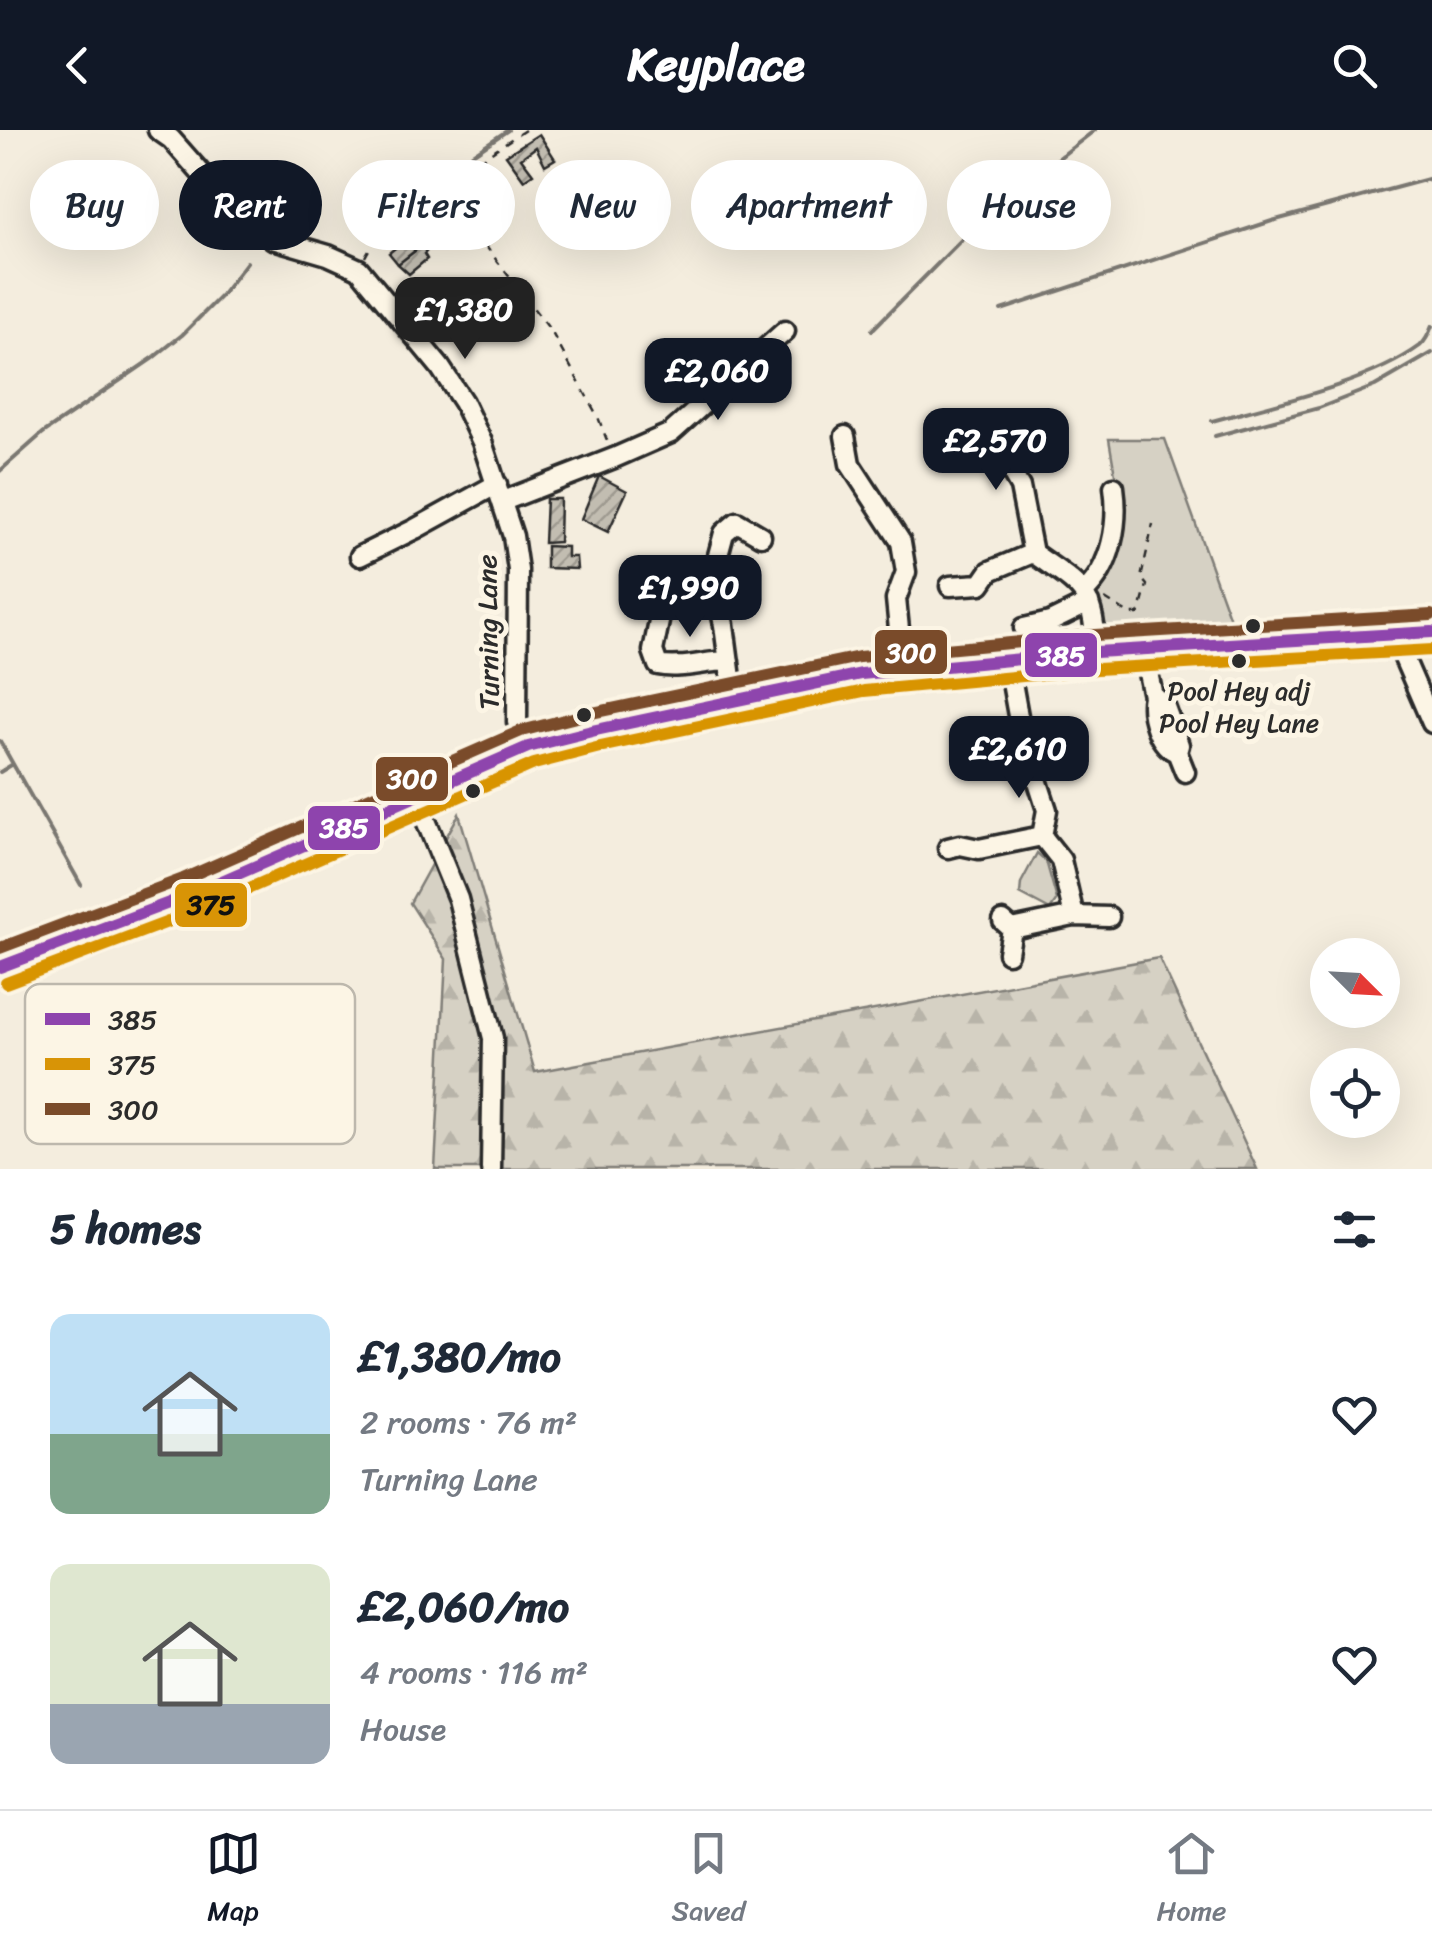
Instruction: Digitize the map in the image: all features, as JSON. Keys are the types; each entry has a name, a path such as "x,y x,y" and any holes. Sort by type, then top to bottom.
{"highway":[{"path":"0,967 190,895 528,747 596,730 862,674 1096,652 1432,632"}],"street":[{"name":"Turning Lane","path":"158,130 171,139 230,206 273,239 328,255 359,270 428,352 463,402 482,442 513,536 518,570 517,722 528,747"},
{"path":"360,556 500,492 614,458 671,433 784,331"},
{"path":"943,448 987,430 1020,487 1032,553 1087,597 1094,617 1096,652"},
{"path":"845,436 850,464 902,542 906,572 896,599 902,670"},
{"path":"1024,628 1050,622 1087,597 1105,566 1114,529 1114,487"},
{"path":"734,701 713,574 724,534 736,522 761,536"},
{"path":"950,586 980,584 990,571 1032,553"},
{"path":"662,608 650,624 658,665 673,668 729,661"},
{"path":"1390,635 1432,723"},
{"path":"1143,650 1153,696 1164,704 1185,772"},
{"path":"1008,660 1020,726 1047,810 1042,836 1061,860 1074,916"},
{"path":"416,796 458,900 493,1038 491,1169"},
{"path":"948,848 960,845 978,849 1042,836"},
{"path":"1008,954 1007,925 1028,928 1074,916 1109,917"}],"path":[{"path":"479,160 525,130"},
{"path":"359,270 368,250"},
{"path":"488,250 551,330 598,417 614,458"},
{"path":"1087,597 1103,598 1129,614 1138,614 1147,585 1142,578 1153,524"}],"green space":[{"path":"1109,439 1165,439 1231,622 1098,636 1088,595 1094,585 1117,486"},
{"path":"459,814 535,1072 1159,958 1257,1169 435,1169 446,959 410,903"},
{"path":"1037,853 1046,861 1057,900 1050,910 1020,894 1021,883"}],"building":[{"path":"539,134 555,159 542,160 536,147 521,158 533,174 524,180 515,168 515,160 506,155"},
{"path":"393,250 415,251 398,264 389,253"},
{"path":"416,250 426,252 427,259 409,274 398,264"},
{"path":"599,476 627,491 608,532 581,519"},
{"path":"546,499 560,499 559,542 544,543"},
{"path":"546,546 567,547 567,557 576,557 577,569 546,568"}],"waterway":[{"path":"463,160 508,130"},
{"path":"872,330 987,214 1095,130"},
{"path":"1001,310 1272,221 1432,178"},
{"path":"0,471 43,433 182,335 221,296 247,262"},
{"path":"1212,421 1320,391 1374,371 1420,346 1432,326"},
{"path":"1215,436 1319,408 1375,386 1432,353"},
{"path":"0,741 81,885"},
{"path":"0,772 13,764"}],"transit line":[{"name":"300","path":"0,948 183,879 521,731 592,713 859,657 1095,635 1431,615"},
{"name":"385","path":"0,967 190,895 528,747 596,730 861,674 1096,652 1432,632"},
{"name":"375","path":"6,983 197,911 534,764 600,747 864,691 1097,669 1432,650"}],"place":[{"name":"Pool Hey adj Pool Hey Lane","path":"1239,661"}]}
